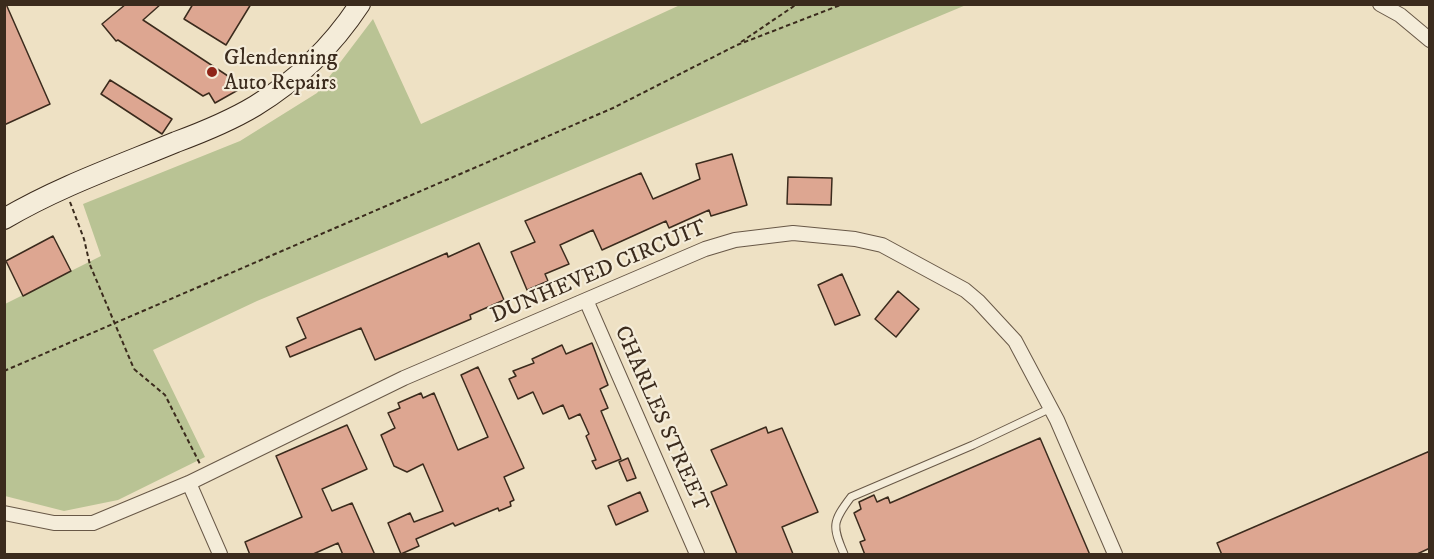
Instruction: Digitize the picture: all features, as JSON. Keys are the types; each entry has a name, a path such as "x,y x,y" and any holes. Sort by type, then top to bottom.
{"main road":[{"path":"4,219 64,188 212,127 255,106 310,63 342,29 360,4"}],"street":[{"path":"1380,4 1400,15 1430,40"},
{"name":"DUNHEVED CIRCUIT","path":"4,513 54,523 93,523 189,483 404,378 705,249 735,240 793,233 855,239 882,245 965,290 978,301 1015,341 1051,408 1115,555"},
{"name":"CHARLES STREET","path":"585,300 697,555"},
{"path":"189,483 220,555"}],"lane":[{"path":"844,555 835,532 838,514 851,497 973,445 1051,408"}],"path":[{"path":"737,45 797,4"},
{"path":"4,371 613,108 737,45 843,4"},
{"path":"64,188 84,239 90,265 134,369 165,395 205,475"}],"green space":[{"path":"680,5 966,5 257,301 153,350 205,457 118,500 64,511 5,496 5,304 101,256 83,204 240,141 317,93 373,19 421,124"}],"building":[{"path":"4,4 6,4 50,104 4,125"},
{"path":"126,4 161,4 143,20 231,78 238,90 215,103 209,93 203,96 118,40 116,41 102,24"},
{"path":"193,4 251,4 226,45 184,19"},
{"path":"110,80 172,119 162,134 101,94"},
{"path":"732,154 747,205 711,216 709,210 669,228 666,221 602,250 593,230 560,245 569,264 545,274 548,281 527,290 511,252 535,242 525,221 641,173 653,199 700,179 696,164"},
{"path":"788,177 832,178 831,205 787,204"},
{"path":"53,236 71,271 23,296 6,261"},
{"path":"479,243 504,300 470,315 471,319 375,360 361,328 290,357 286,347 306,338 297,318 447,253 448,257"},
{"path":"842,274 860,315 835,325 818,285"},
{"path":"898,291 919,309 896,337 875,319"},
{"path":"592,343 608,385 600,389 608,408 601,411 621,459 596,469 592,461 596,460 586,436 589,434 580,414 569,419 563,405 543,414 533,392 518,399 509,379 516,376 513,371 534,363 532,359 562,345 566,354"},
{"path":"478,367 524,468 504,477 514,500 510,502 511,506 499,511 498,508 455,526 453,523 416,539 419,546 401,554 388,523 410,513 414,522 443,511 423,464 407,472 394,466 381,435 395,428 388,413 400,408 398,403 421,393 423,398 434,393 458,450 488,437 461,375"},
{"path":"347,425 367,469 322,489 332,511 352,503 375,555 343,555 338,543 311,555 250,555 245,542 302,517 276,456"},
{"path":"766,427 768,433 782,428 818,512 782,527 793,554 737,554 711,492 727,485 711,450"},
{"path":"1040,438 1090,555 865,555 860,542 865,540 854,513 861,509 859,502 874,495 877,502 888,497 890,503"},
{"path":"1430,451 1430,548 1415,555 1222,555 1217,543"},
{"path":"628,458 636,478 627,481 619,462"},
{"path":"640,492 648,511 616,525 608,506"}],"place":[{"name":"Glendenning Auto Repairs","path":"212,72"}]}
